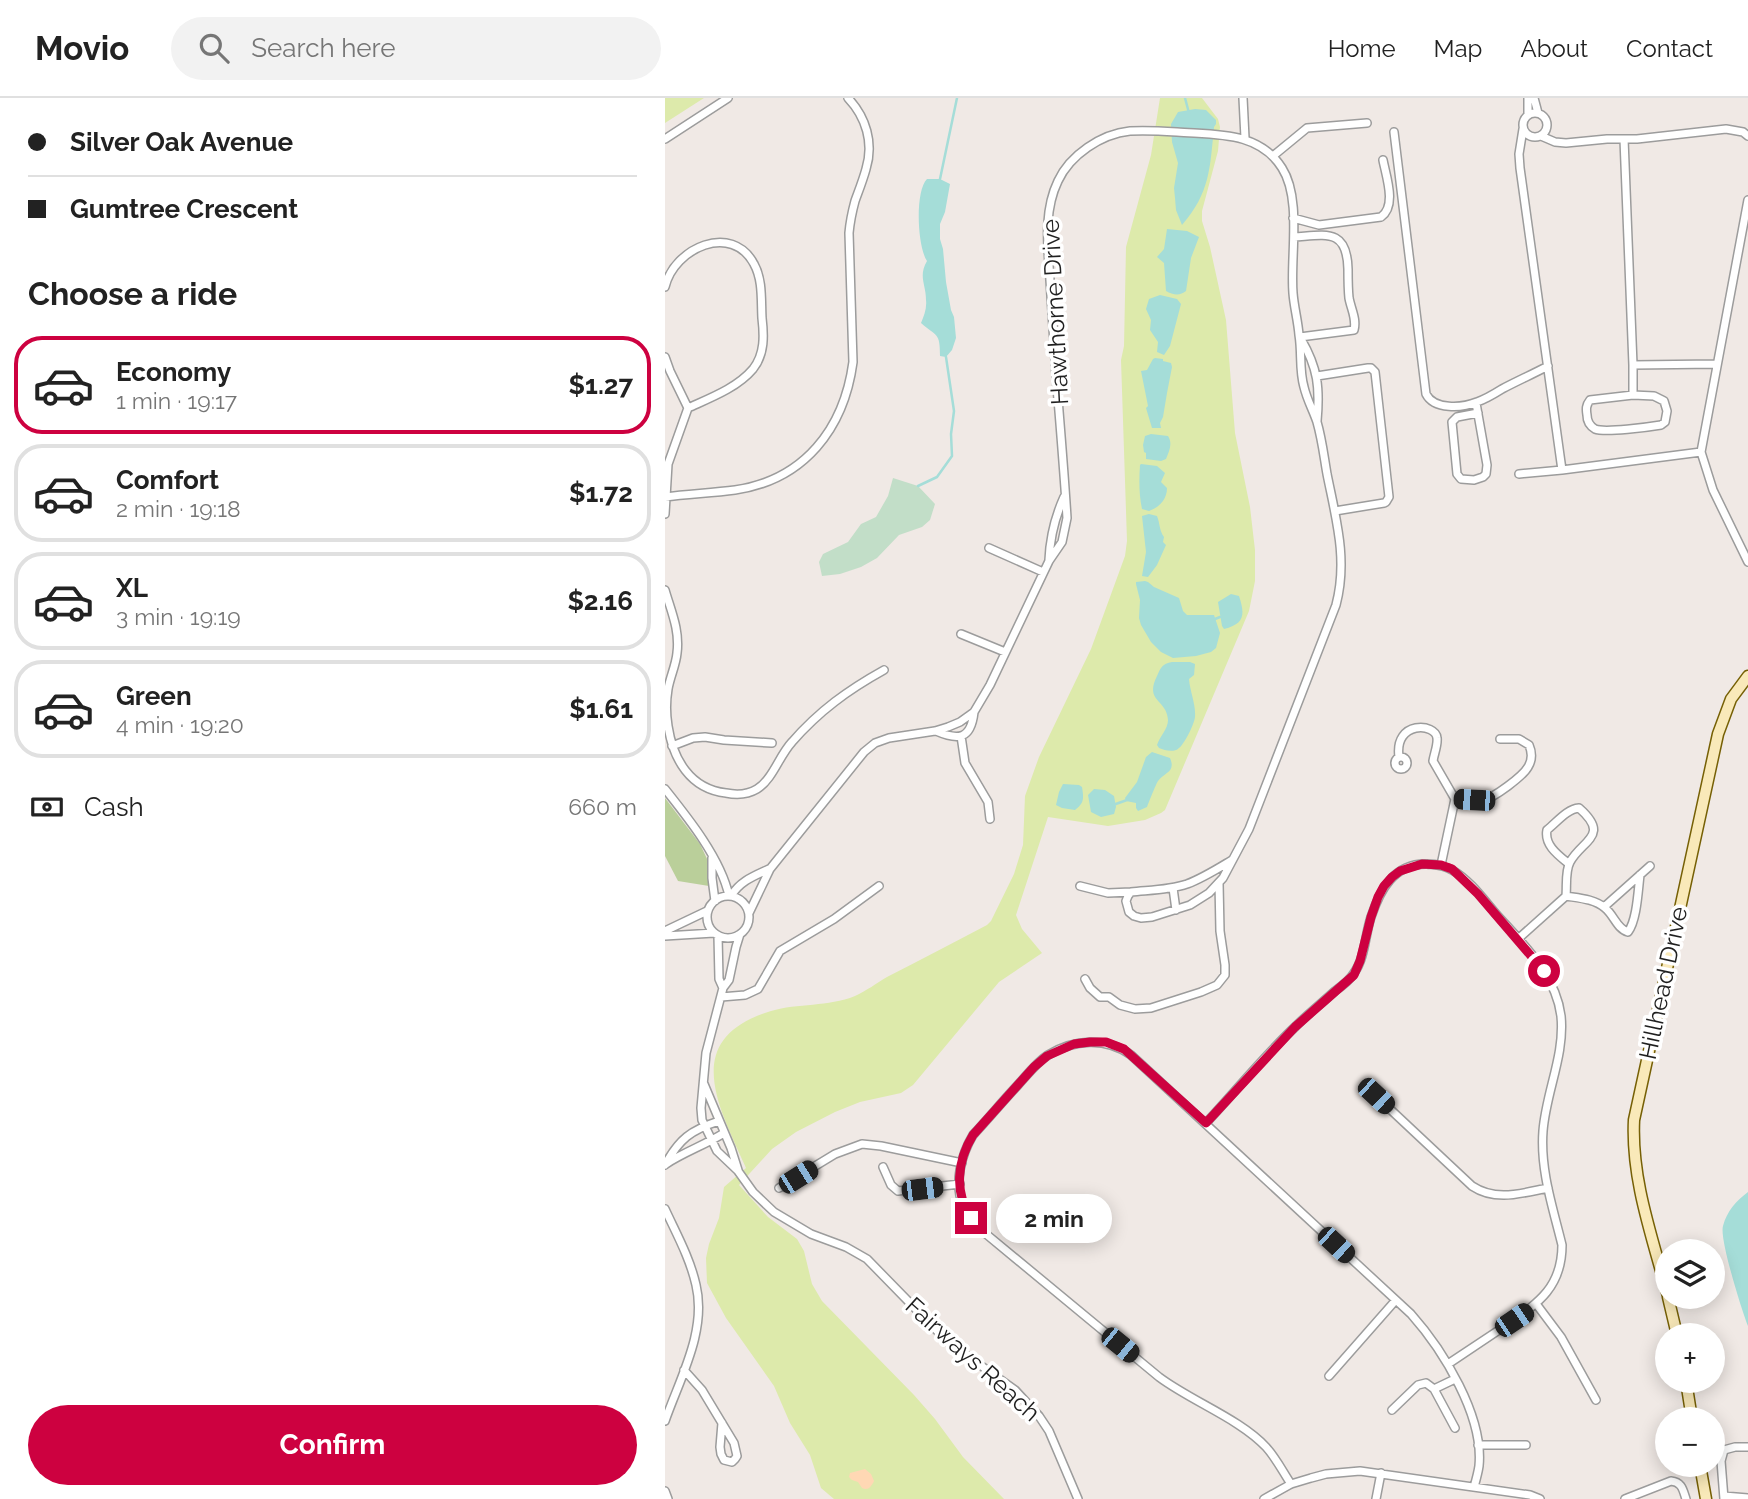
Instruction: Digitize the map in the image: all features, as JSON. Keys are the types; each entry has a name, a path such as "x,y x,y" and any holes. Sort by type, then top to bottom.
{"street":[{"path":"665,139 728,98"},
{"path":"666,497 736,490 768,481 808,456 824,439 837,419 848,393 853,362 849,233 869,154 869,136 864,120 848,98"},
{"path":"1243,98 1245,138"},
{"path":"1528,98 1528,114 1523,121 1519,154 1520,168 1562,470"},
{"path":"1534,98 1538,113 1546,119 1547,129 1555,142"},
{"path":"1528,114 1538,113"},
{"path":"1273,156 1307,128 1367,123"},
{"path":"1524,129 1531,136"},
{"path":"1541,136 1547,129"},
{"path":"1521,143 1531,136 1566,143 1726,129 1743,132 1748,136"},
{"name":"Hawthorne Drive","path":"961,736 969,730 974,712 1043,572 1062,542 1067,518 1047,222 1056,186 1072,161 1089,147 1129,131 1165,131 1245,138 1268,150 1288,178 1291,193 1294,237 1293,293 1300,337 1300,368 1307,400 1317,422"},
{"path":"1394,132 1426,394 1429,400 1435,404 1460,405 1476,402 1548,366"},
{"path":"1624,139 1633,395"},
{"path":"1293,218 1318,225 1381,217 1389,208 1383,160"},
{"path":"1748,200 1701,452 1713,490 1748,562"},
{"path":"1294,237 1321,235 1335,237 1343,242 1347,252 1349,297 1355,322 1354,330 1300,337"},
{"path":"665,287 674,267 699,247 712,243 739,248 747,254 758,272 764,339 754,368 735,384 688,408 668,464 665,514"},
{"name":"Hawthorne Drive","path":"1131,892 1128,896 1129,912 1141,918 1152,917 1190,905 1209,893 1223,878 1249,829 1336,605 1342,566 1339,534 1317,422 1318,380 1314,365 1300,337"},
{"path":"665,357 688,408"},
{"path":"1633,365 1717,364"},
{"path":"1300,368 1314,365"},
{"path":"1304,387 1318,380 1368,368 1375,372 1389,497 1384,503 1335,511"},
{"path":"1633,395 1654,396 1664,401 1667,411 1665,422 1661,425 1604,430 1594,428 1590,424 1587,418 1587,402 1633,395"},
{"path":"1476,402 1478,413 1487,471 1483,477 1461,479 1457,474 1452,422 1457,417 1478,413"},
{"path":"1518,474 1701,452"},
{"name":"Hawthorne Drive","path":"1049,561 1056,516 1065,493"},
{"path":"1056,516 1067,518"},
{"path":"1051,538 1062,542"},
{"path":"989,548 1043,572"},
{"path":"665,590 675,620 677,637 677,653 666,706 672,746 681,767 690,777 719,793 746,794 755,790 764,783 790,744 829,705 884,670"},
{"path":"961,634 1005,652"},
{"name":"Hillhead Drive","path":"1655,1246 1638,1181 1633,1147 1634,1120 1718,734 1731,699 1748,676"},
{"path":"665,934 716,934 730,938 740,934 748,925 748,913 770,869 863,752 875,743 889,738 935,731 960,722 974,712"},
{"path":"1399,757 1400,743 1406,732 1412,728 1433,730 1437,734 1433,761 1455,799 1441,865"},
{"path":"935,731 961,736 963,758 988,802 990,819"},
{"path":"672,746 693,738 705,737 772,743"},
{"path":"1455,799 1489,798 1523,774 1531,756 1529,745 1519,739 1500,739"},
{"path":"665,789 697,830 723,873 730,896"},
{"path":"1518,939 1566,896 1569,863 1593,833 1593,822 1580,808 1570,810 1547,830 1546,834 1548,843 1569,863"},
{"path":"712,857 715,901"},
{"path":"1080,886 1108,893 1173,888 1211,873 1232,860"},
{"path":"1206,1123 1295,1027 1354,975 1371,917 1384,886 1392,877 1400,871 1422,864 1441,865 1452,869 1468,883 1544,971 1558,1000 1561,1018 1559,1053 1547,1106 1543,1156 1562,1245 1562,1257 1556,1279 1537,1305 1448,1364"},
{"path":"1604,907 1650,866"},
{"path":"730,896 745,881 770,869"},
{"path":"1566,896 1604,907 1625,932 1630,930 1633,921 1640,875"},
{"path":"1085,979 1100,997 1109,997 1120,1005 1135,1009 1151,1008 1217,985 1225,975 1220,931 1219,883"},
{"path":"722,993 745,995 758,989 780,951 834,919 879,886"},
{"path":"1173,888 1175,909"},
{"path":"665,934 708,911 721,897 730,896 742,902 748,913"},
{"path":"708,911 708,924 716,934"},
{"name":"Fairways Reach","path":"716,934 722,993"},
{"name":"Fairways Reach","path":"740,934 706,1053 701,1108 712,1141 758,1197 782,1218 867,1259 948,1342 1015,1391 1049,1431 1078,1499"},
{"path":"1291,1484 1273,1454 1264,1445 1242,1427 1159,1377 980,1229 971,1218 962,1202 960,1184 965,1148 973,1135 1047,1056 1074,1044 1106,1042 1124,1049 1411,1314 1425,1329 1448,1364 1472,1416 1479,1465 1474,1487"},
{"name":"Fairways Reach","path":"704,1083 738,1171"},
{"path":"1376,1096 1481,1192 1506,1195 1548,1188"},
{"path":"719,1121 705,1126 678,1143 665,1165 724,1133"},
{"path":"779,1188 835,1154 862,1144 961,1163"},
{"path":"883,1167 891,1185 898,1191 960,1184"},
{"path":"665,1209 691,1267 699,1301 697,1330 665,1421"},
{"path":"1329,1376 1395,1301"},
{"path":"1537,1305 1561,1337 1597,1400"},
{"path":"684,1370 702,1390 722,1423 737,1449 735,1460 731,1462 724,1460 721,1454 722,1423"},
{"path":"1434,1389 1455,1379"},
{"path":"1392,1409 1418,1385 1426,1382 1434,1389 1455,1428"},
{"path":"1478,1445 1526,1445"},
{"path":"1748,1447 1724,1450 1721,1461 1724,1498 1748,1499"},
{"path":"1264,1499 1291,1484 1326,1474 1360,1471 1530,1495 1540,1499"},
{"path":"1377,1499 1381,1473"},
{"path":"1702,1477 1706,1499"},
{"path":"1625,1499 1671,1481 1682,1486 1686,1499"},
{"path":"665,1491 668,1499"}],"green space":[{"path":"665,98 704,98 665,123"},
{"path":"1160,98 1202,98 1218,119 1220,127 1218,151 1202,211 1202,221 1226,320 1235,433 1250,507 1255,581 1249,611 1165,810 1145,820 1108,826 1048,817 1016,915 1022,929 1042,953 999,982 913,1085 901,1093 860,1102 835,1112 796,1132 772,1149 739,1185 768,1217 797,1239 804,1251 812,1284 822,1301 914,1395 963,1457 1004,1499 834,1499 821,1488 810,1455 790,1423 774,1386 726,1318 707,1283 706,1258 719,1218 724,1187 746,1168 718,1099 714,1077 716,1057 724,1039 742,1023 771,1011 834,1002 855,996 987,925 1014,874 1023,845 1025,796 1039,757 1091,649 1125,556 1127,541 1121,360 1124,346 1126,247 1151,155"},
{"path":"893,478 918,486 935,504 930,520 922,527 899,535 877,558 861,567 822,576 819,562 823,554 848,542 861,524 876,517 888,496"},
{"path":"665,798 700,844 709,863 709,886 678,881 665,856"}],"sand":[{"path":"865,1469 874,1481 866,1489 849,1477 850,1473"}],"water":[{"path":"1206,110 1216,120 1216,124 1203,191 1182,225 1176,210 1174,188 1178,163 1172,142 1171,124 1178,112"},
{"path":"927,179 940,179 950,184 940,224 940,239 956,338 946,357 940,356 936,336 921,323 926,306 923,276 927,261 921,244 919,206 923,185"},
{"path":"1167,229 1187,231 1199,237 1191,258 1186,291 1179,294 1166,291 1164,263 1157,257 1164,249"},
{"path":"1160,295 1177,299 1181,304 1170,346 1164,355 1157,352 1158,342 1150,330 1151,320 1146,309 1149,299"},
{"path":"1155,358 1171,363 1172,367 1161,428 1152,428 1146,408 1148,406 1141,371 1147,370"},
{"path":"1145,436 1168,436 1170,445 1166,459 1146,459 1143,445"},
{"path":"1141,464 1157,466 1165,473 1161,482 1167,488 1166,496 1160,505 1149,511 1142,509 1141,504"},
{"path":"1142,516 1157,516 1166,545 1148,577 1142,576 1146,552"},
{"path":"1145,581 1179,598 1187,615 1214,615 1220,633 1216,648 1196,656 1173,658 1161,652 1151,642 1139,618 1140,600 1136,582"},
{"path":"1231,594 1239,596 1242,617 1236,624 1224,629 1218,602"},
{"path":"1172,662 1195,664 1194,675 1189,679 1195,717 1182,745 1169,751 1157,745 1168,720 1167,713 1153,691 1161,668"},
{"path":"1152,752 1170,758 1172,766 1158,781 1147,807 1138,811 1136,803 1126,801 1125,798 1137,782 1146,757"},
{"path":"1063,784 1082,787 1083,800 1075,810 1056,805"},
{"path":"1094,789 1105,790 1114,796 1114,814 1101,817 1091,812 1088,795"},
{"path":"1748,1192 1748,1326 1724,1239 1723,1226 1736,1203"}],"waterway":[{"path":"940,179 957,98"},
{"path":"1185,98 1189,113"},
{"path":"918,486 937,477 952,456 954,411 946,357"},
{"path":"1215,619 1220,617"},
{"path":"1113,805 1127,800"}],"route":[{"path":"971,1218 960,1192 965,1148 973,1135 1047,1056 1074,1044 1090,1042 1106,1042 1124,1049 1206,1123 1295,1027 1354,975 1378,897 1392,877 1409,867 1422,864 1441,865 1452,869 1478,894 1544,971"}]}
